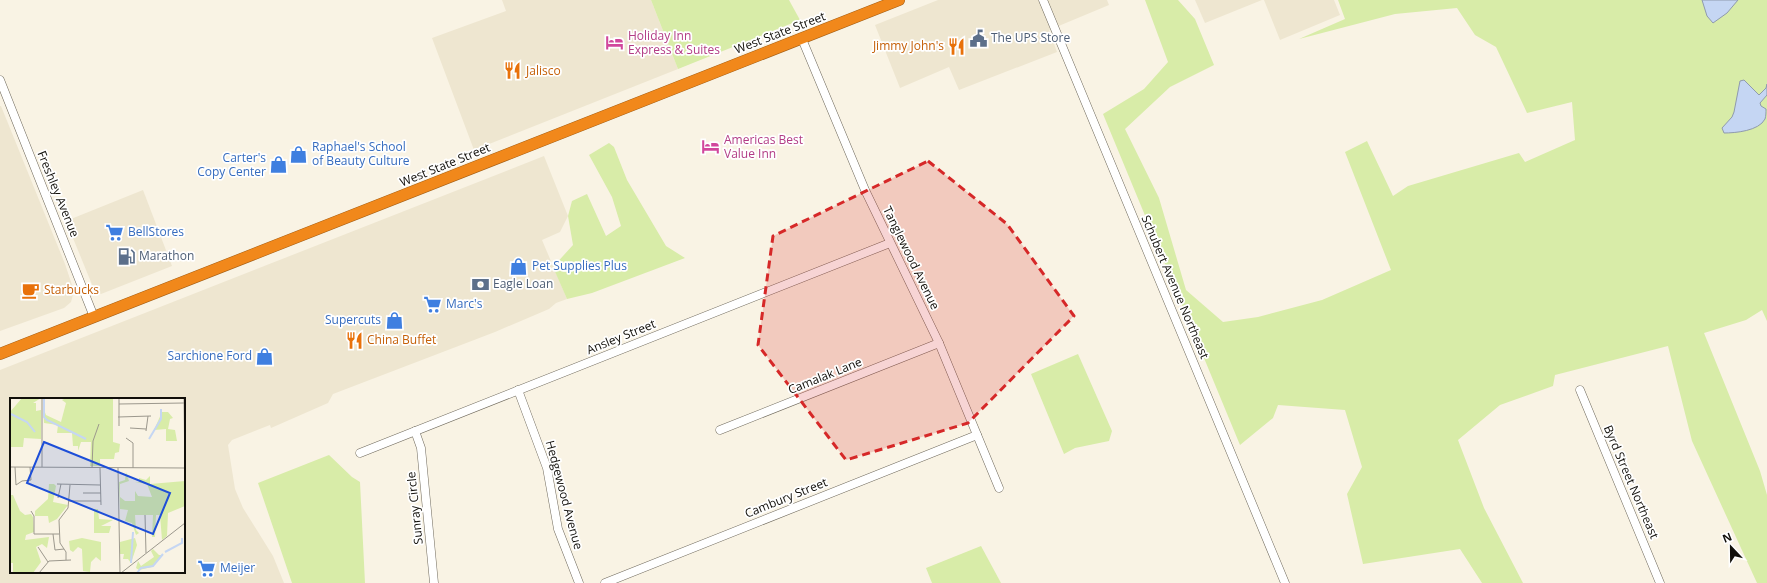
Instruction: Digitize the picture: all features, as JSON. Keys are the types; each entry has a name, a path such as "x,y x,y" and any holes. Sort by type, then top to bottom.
{"highway":[{"name":"West State Street","path":"0,354 899,0"}],"street":[{"name":"Schubert Avenue Northeast","path":"1043,0 1285,583"},
{"name":"Tanglewood Avenue","path":"802,39 865,190 939,344 999,488"},
{"name":"Freshley Avenue","path":"0,80 94,317"},
{"name":"Ansley Street","path":"360,453 890,244"},
{"name":"Camalak Lane","path":"720,430 939,344"},
{"name":"Hedgewood Avenue","path":"518,390 547,468 558,529 579,583"},
{"name":"Byrd Street Northeast","path":"1580,390 1660,583"},
{"name":"Sunray Circle","path":"415,431 421,448 434,583"},
{"name":"Cambury Street","path":"605,583 977,435"}],"highlighted area":[{"path":"928,161 1007,224 1074,316 968,423 846,460 758,345 773,236"}],"shaded area":[{"path":"502,0 651,0 678,69 474,150 432,38 506,11"},
{"path":"938,0 1107,0 1109,5 1049,30 1057,52 959,90 949,67 900,88 875,25"},
{"path":"1195,0 1262,0 1205,23"},
{"path":"1264,0 1334,0 1340,15 1280,40"},
{"path":"0,106 65,264 74,291 71,302 64,308 0,331"},
{"path":"544,156 568,216 560,232 542,240 567,299 556,303 549,309 495,332 333,394 328,403 271,428 270,425 232,440 228,445 235,489 243,508 273,556 284,583 0,583 0,370"},
{"path":"143,190 172,266 101,294 93,287 66,221"}],"green space":[{"path":"651,0 789,0 800,20 678,69"},
{"path":"1145,0 1178,0 1195,19 1214,65 1170,87 1125,129 1159,198 1186,290 1223,322 1258,317 1322,300 1391,270 1345,152 1367,141 1393,196 1408,186 1519,153 1525,162 1575,140 1572,102 1527,113 1496,47 1475,35 1457,8 1395,14 1299,39 1345,19 1338,0 1767,0 1767,321 1762,310 1746,320 1704,333 1760,471 1767,495 1767,583 1757,583 1692,441 1668,346 1555,375 1553,386 1500,405 1458,440 1484,508 1523,583 1482,583 1460,549 1363,564 1347,494 1362,467 1345,410 1278,405 1273,418 1240,445 1103,114 1144,89 1168,62"},
{"path":"609,143 614,147 627,180 666,246 685,258 592,293 567,299 553,267 573,245 568,216 572,201 587,194 606,236 621,226 612,197 589,155"},
{"path":"1078,354 1112,431 1109,441 1075,448 1064,454 1031,374"},
{"path":"329,455 352,477 360,482 365,583 292,583 258,483"},
{"path":"981,546 1001,583 932,583 926,568"}],"water":[{"path":"1702,0 1738,0 1727,13 1713,23 1707,16"},
{"path":"1744,80 1759,95 1766,88 1767,84 1767,95 1760,103 1761,106 1766,109 1765,119 1762,123 1752,129 1740,132 1724,133 1722,128 1732,117 1740,81"}],"place":[{"name":"The UPS Store","path":"978,38"},
{"name":"Holiday Inn Express & Suites","path":"615,43"},
{"name":"Jimmy John's","path":"957,46"},
{"name":"Jalisco","path":"513,71"},
{"name":"Americas Best Value Inn","path":"711,147"},
{"name":"Raphael's School of Beauty Culture","path":"299,154"},
{"name":"Carter's Copy Center","path":"279,165"},
{"name":"BellStores","path":"115,232"},
{"name":"Marathon","path":"126,256"},
{"name":"Pet Supplies Plus","path":"519,266"},
{"name":"Eagle Loan","path":"480,284"},
{"name":"Starbucks","path":"31,290"},
{"name":"Marc's","path":"433,304"},
{"name":"Supercuts","path":"394,320"},
{"name":"China Buffet","path":"354,340"},
{"name":"Sarchione Ford","path":"265,356"},
{"name":"Meijer","path":"207,568"}]}
